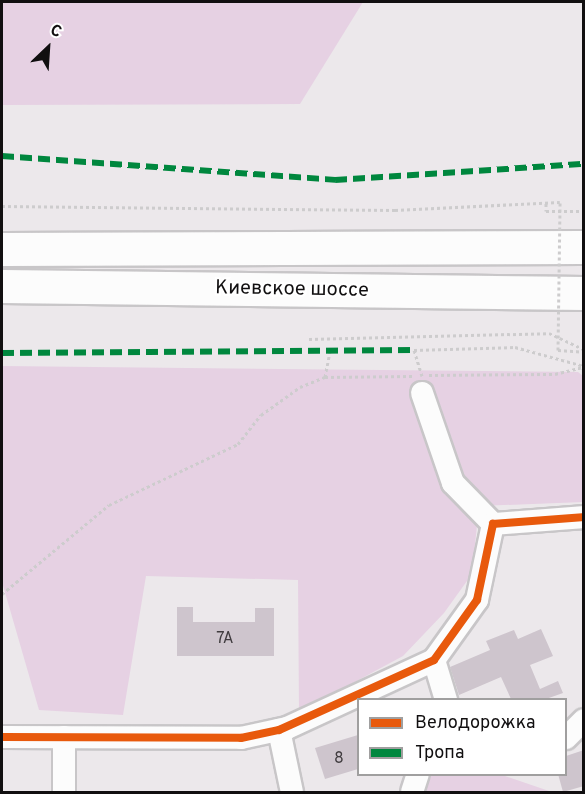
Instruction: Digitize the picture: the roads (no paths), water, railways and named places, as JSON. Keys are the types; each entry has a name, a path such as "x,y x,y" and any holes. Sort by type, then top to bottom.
{"highway":[{"name":"Киевское шоссе","path":"2,249 584,247"},
{"name":"Киевское шоссе","path":"2,286 584,293"}],"street":[{"path":"423,385 453,483 493,524 584,518"},
{"path":"2,737 241,738 279,730 434,660 477,600 493,524"},
{"path":"434,660 446,698"},
{"path":"567,737 584,720"},
{"path":"279,730 292,792"},
{"path":"64,737 64,792"},
{"path":"412,792 417,776"}]}
